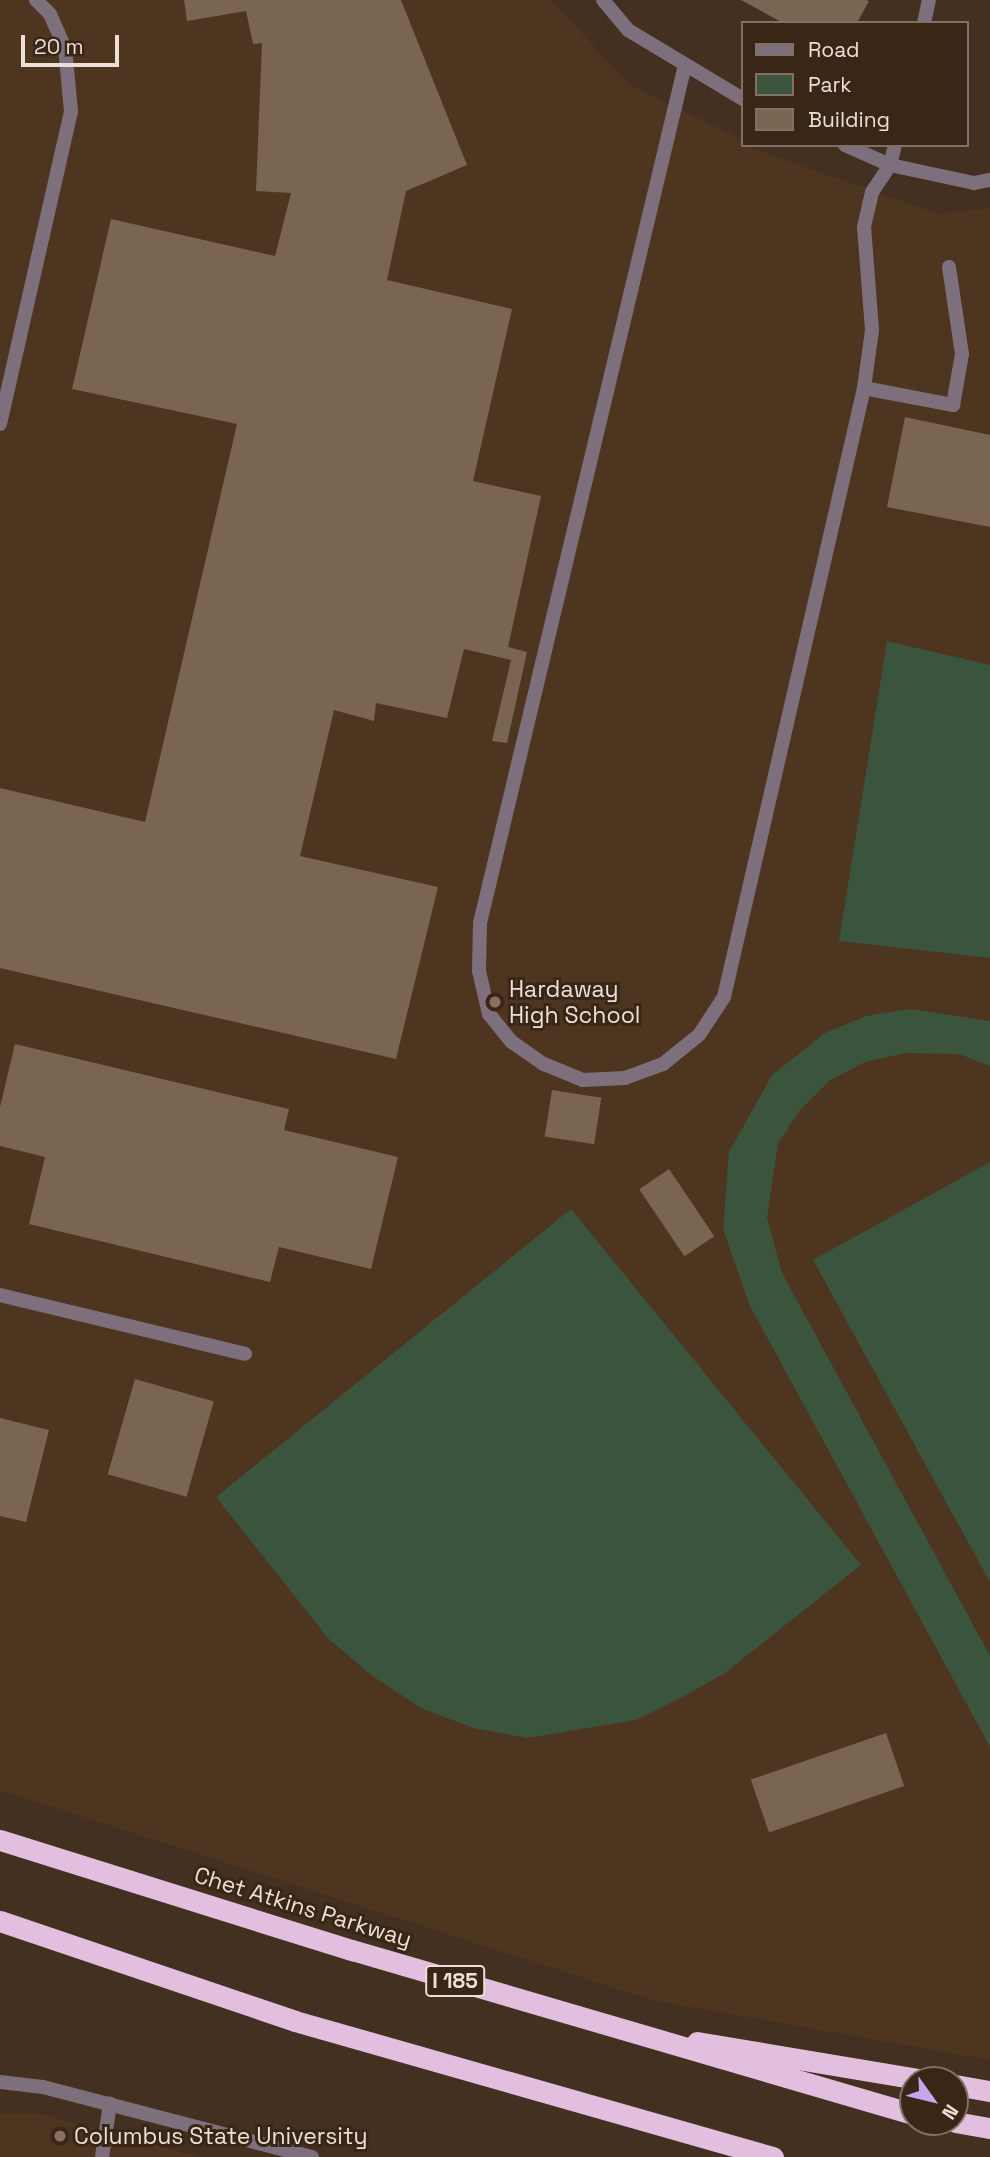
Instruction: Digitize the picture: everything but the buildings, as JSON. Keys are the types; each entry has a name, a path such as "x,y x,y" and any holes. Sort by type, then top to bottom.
{"highway":[{"name":"Chet Atkins Parkway","path":"0,1840 604,2026 899,2110"},
{"path":"0,1921 295,2021 773,2157"},
{"path":"604,2026 899,2076"},
{"path":"969,2087 990,2091"},
{"path":"969,2124 990,2128"}],"street":[{"path":"0,424 71,111 65,48 50,14 36,0"},
{"path":"603,0 628,30 741,98"},
{"path":"924,21 929,0"},
{"path":"685,65 480,923 479,971 489,1014 513,1042 544,1065 583,1080 625,1078 663,1064 699,1035 723,997 864,387 872,330 864,227 872,192 890,165 894,147"},
{"path":"850,147 890,165 974,183 990,180"},
{"path":"864,387 953,405 962,354 949,267"},
{"path":"0,1295 245,1354"},
{"path":"0,2082 110,2104 312,2157"},
{"path":"102,2157 110,2104"}],"shaded area":[{"name":"Hardaway High School","path":"0,0 550,0 631,85 741,139 741,147 749,147 938,214 990,208 990,2060 652,2000 0,1790"},
{"name":"Columbus State University","path":"0,2114 42,2114 198,2157 0,2157"}],"green space":[{"path":"887,641 990,665 990,958 839,941"},
{"path":"910,1009 990,1021 990,1066 959,1054 905,1053 865,1062 829,1081 800,1110 778,1143 767,1218 782,1273 990,1656 990,1747 750,1306 723,1229 729,1152 772,1075 825,1033 866,1016"},
{"path":"990,1162 990,1582 813,1260"},
{"path":"571,1209 861,1565 725,1673 688,1694 636,1720 527,1738 473,1728 421,1708 371,1675 328,1638 216,1497"}],"place":[{"name":"Hardaway High School","path":"495,1002"},
{"name":"Columbus State University","path":"60,2136"}]}
